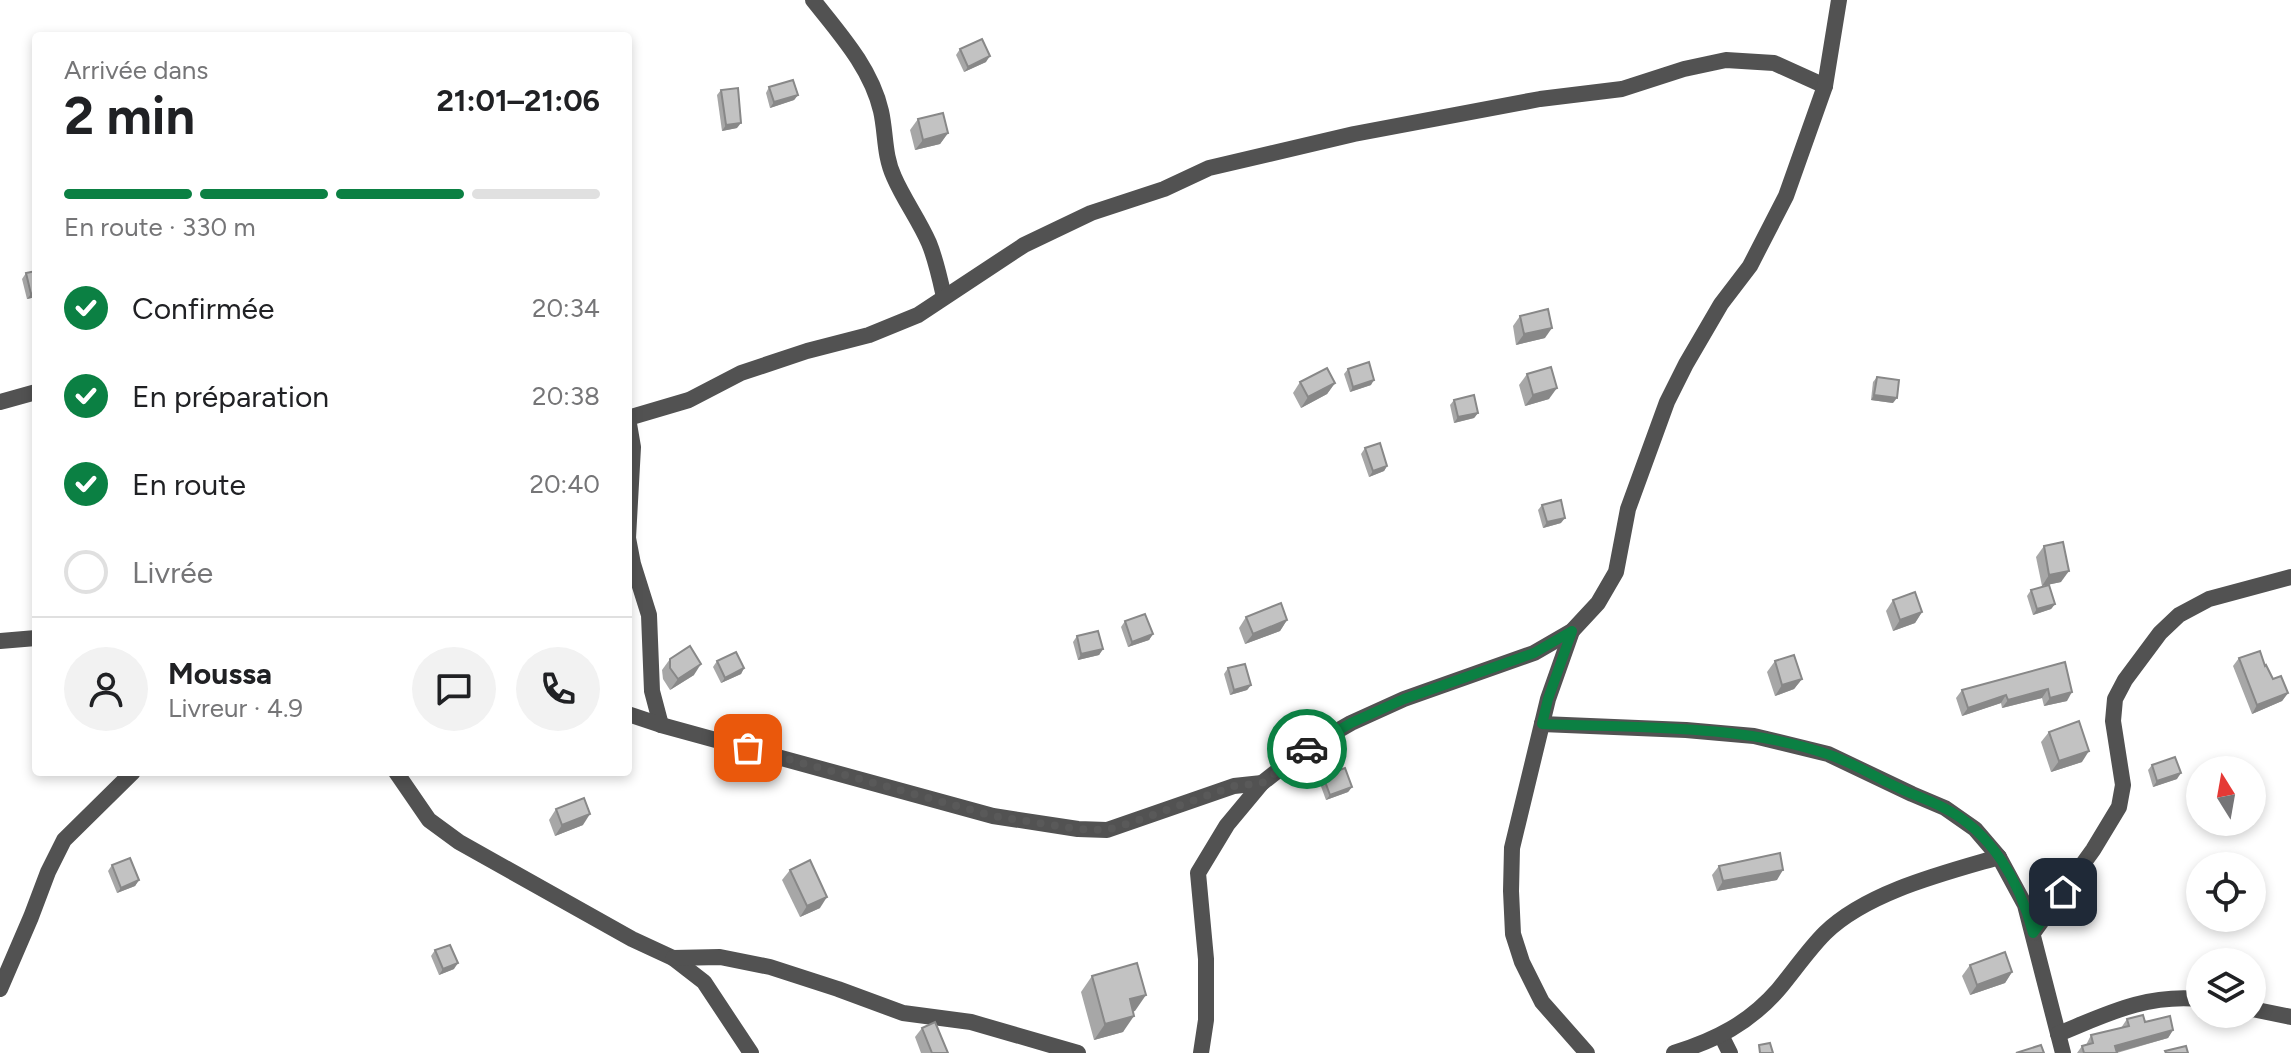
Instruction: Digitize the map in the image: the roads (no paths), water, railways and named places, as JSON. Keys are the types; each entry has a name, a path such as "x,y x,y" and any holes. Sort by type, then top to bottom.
{"street":[{"path":"813,0 859,60 872,85 881,111 893,177 929,242 944,297"},
{"path":"1201,1053 1206,1020 1206,959 1198,873 1227,825 1262,783 1304,750 1351,723 1404,699 1534,653 1572,631 1598,603 1616,572 1628,509 1667,402 1721,304 1750,266 1786,196 1825,86 1839,0"},
{"path":"632,417 689,400 741,373 869,335 918,315 1024,245 1091,213 1164,189 1209,168 1385,128 1540,99 1622,89 1684,69 1726,60 1774,63 1825,86"},
{"path":"0,402 32,393"},
{"path":"632,441 632,465"},
{"path":"632,559 649,615 652,691 661,725"},
{"path":"2033,933 2093,850 2119,807 2123,785 2113,721 2115,699 2134,668 2160,633 2179,615 2209,599 2291,577"},
{"path":"1572,631 1548,699 1512,848 1513,934 1522,962 1542,1002 1587,1053"},
{"path":"0,641 32,638"},
{"path":"632,715 993,816 1078,829 1107,830 1234,786 1262,783"},
{"path":"1542,724 1754,736 1828,754 1945,808 1975,829 1999,857 2025,905 2063,1053"},
{"path":"0,989 64,840 129,776"},
{"path":"399,776 429,820 459,842 632,939 673,958 704,982 751,1053"},
{"path":"1674,1053 1701,1045 1742,1024 1775,993 1826,932 1858,909 1917,880 1999,857"},
{"path":"673,958 720,957 770,967 903,1013 971,1022 1078,1053"},
{"path":"2058,1034 2133,1004 2186,999"},
{"path":"2266,1012 2291,1017"},
{"path":"1721,1035 1730,1053"}]}
